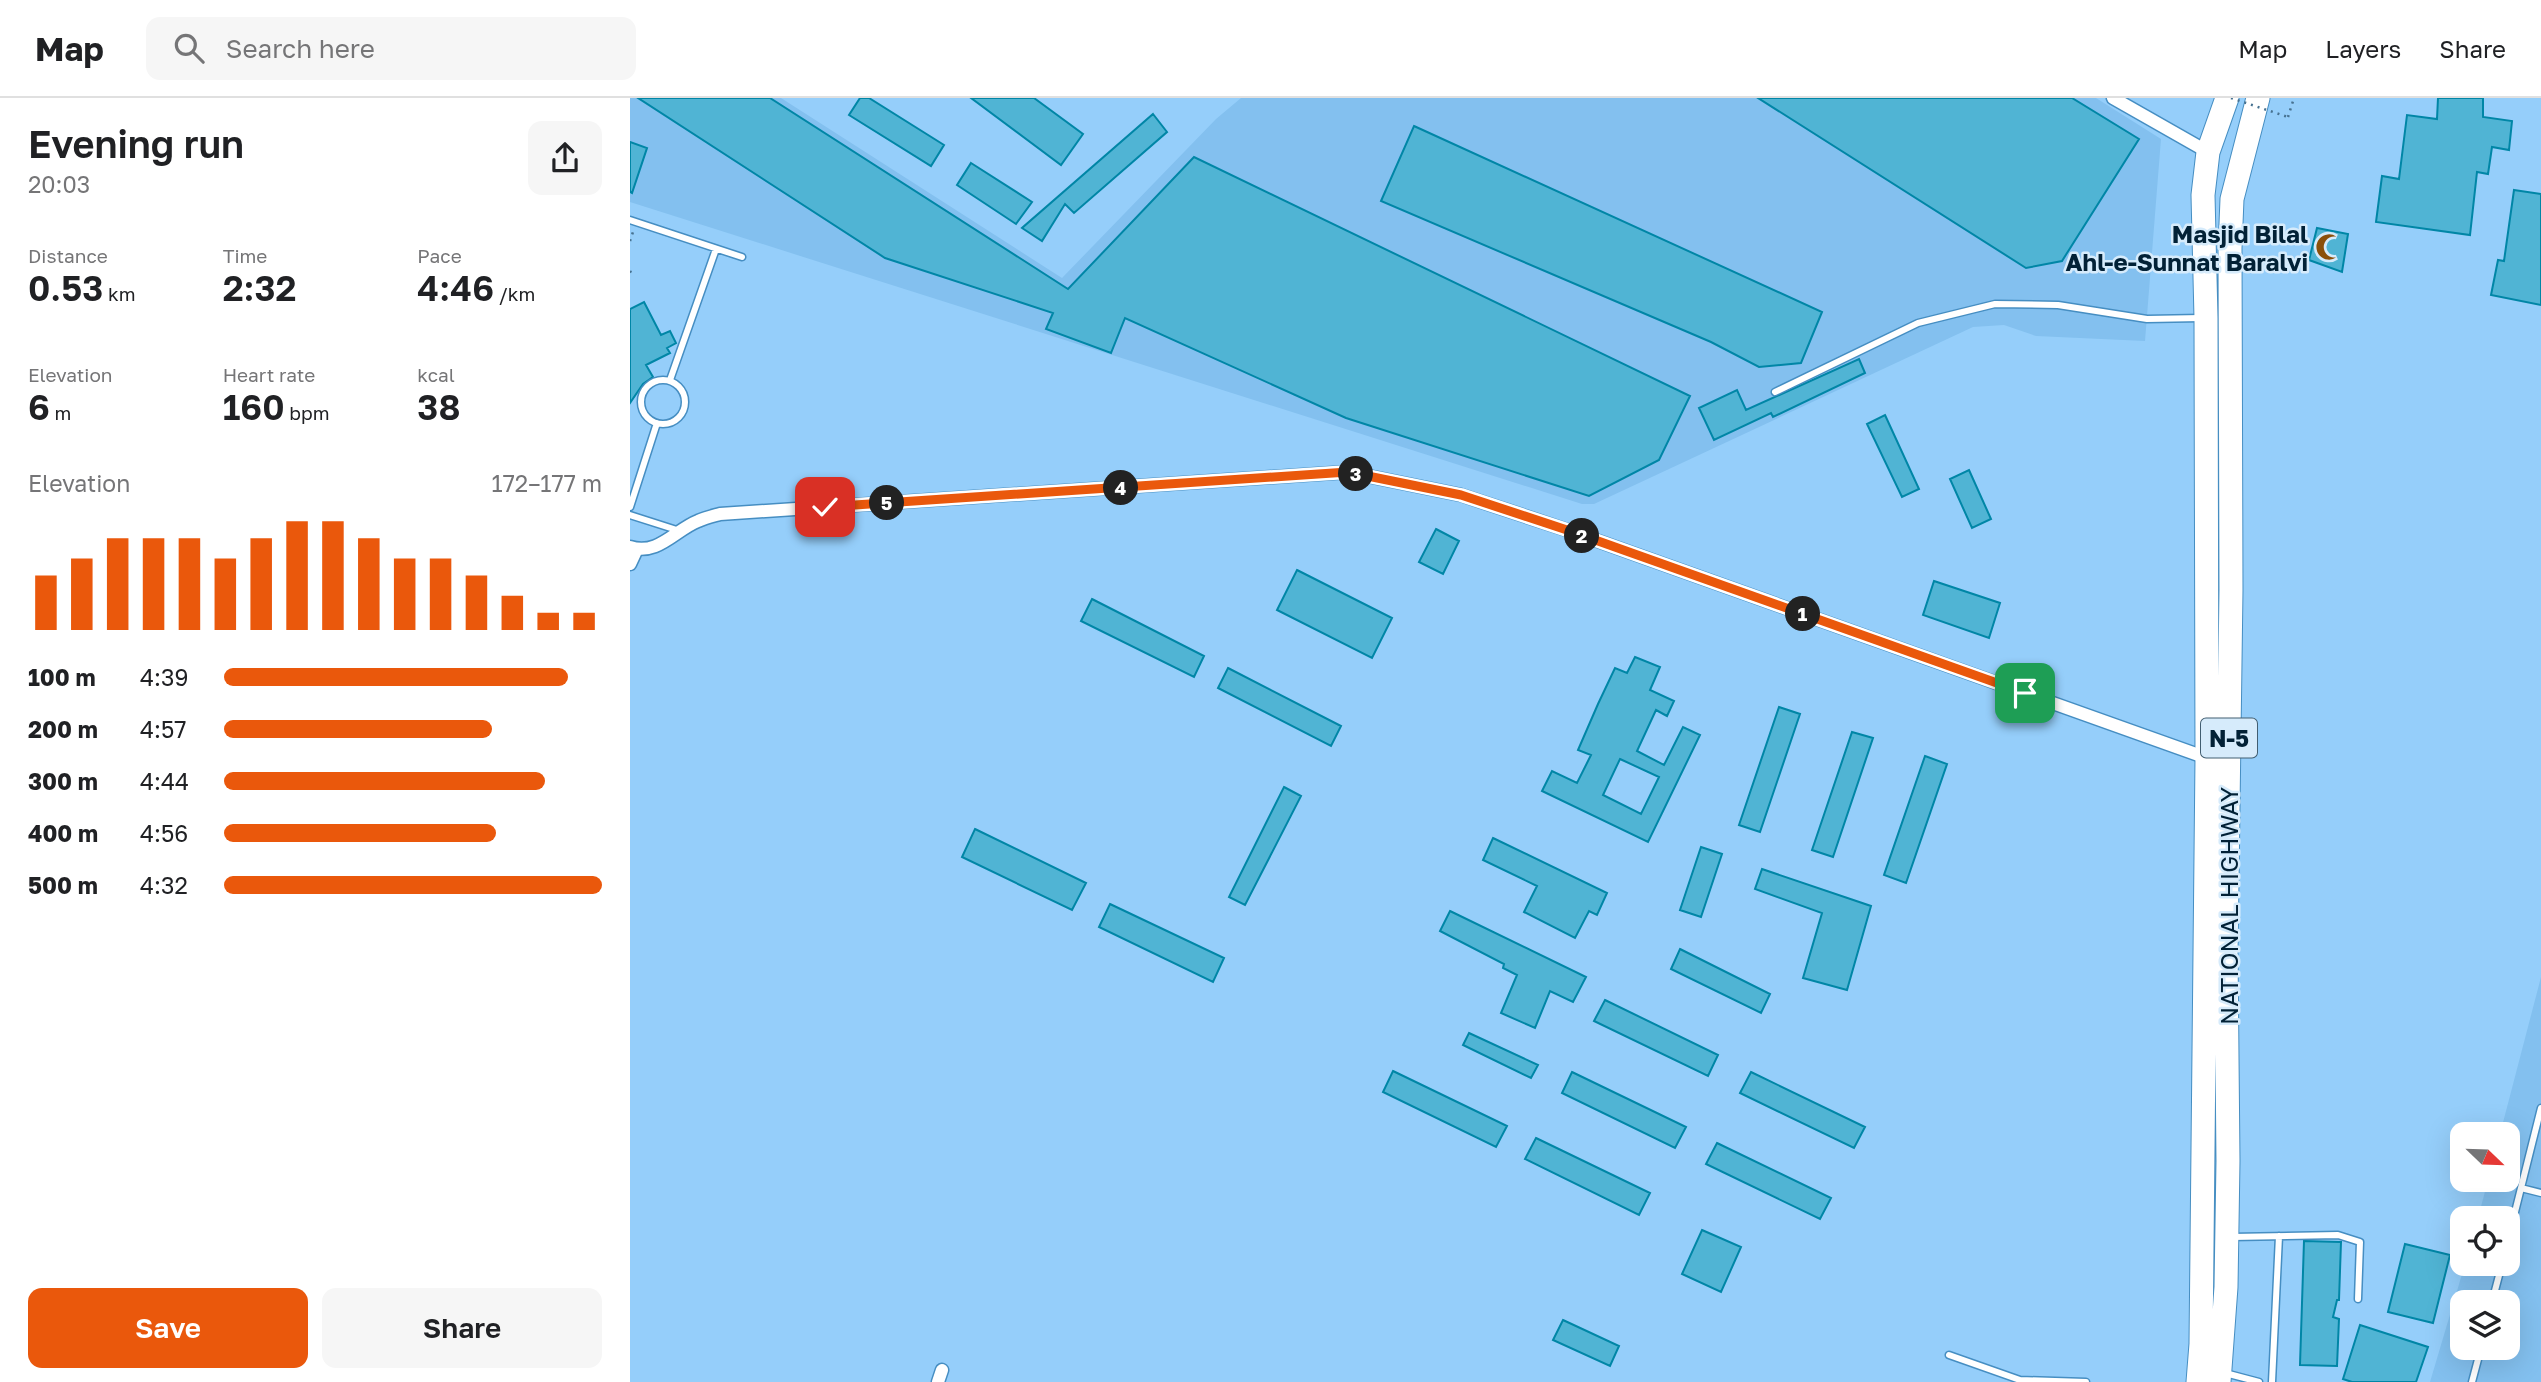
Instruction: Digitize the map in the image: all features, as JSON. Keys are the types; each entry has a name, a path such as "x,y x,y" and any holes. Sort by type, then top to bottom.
{"highway":[{"name":"NATIONAL HIGHWAY","path":"2198,1382 2201,1345 2207,758 2206,318 2203,195 2208,152 2229,98"},
{"name":"NATIONAL HIGHWAY","path":"2219,1377 2227,1237 2230,248 2232,199 2258,98"}],"street":[{"path":"2113,98 2208,152"},
{"path":"630,564 633,548 649,549 696,522 720,514 1348,472 1461,495 2207,758"}],"lane":[{"path":"630,220 742,257"},
{"path":"670,380 716,249"},
{"path":"1774,392 1918,323 1995,304 2058,305 2147,318 2206,318"},
{"path":"670,380 681,388 685,408 671,423 657,423 646,415 641,402 642,396 650,384 670,380"},
{"path":"630,507 657,423"},
{"path":"630,515 682,531"},
{"path":"2516,1206 2541,1108"},
{"path":"2521,1188 2541,1193"},
{"path":"2227,1237 2338,1235 2360,1242 2358,1299"},
{"path":"2272,1382 2279,1236"},
{"path":"1949,1355 2020,1381 2086,1382"},
{"path":"2472,1382 2478,1360"},
{"path":"2219,1377 2259,1382"}],"path":[{"path":"2229,98 2288,117 2294,98"},
{"path":"630,271 633,276"}],"shaded area":[{"path":"630,98 781,98 1062,278 1216,119 1241,98 2096,98 2161,139 2145,341 2036,336 2004,325 1973,327 1594,504 1582,504 630,202"},
{"path":"2541,977 2541,1382 2430,1382 2450,1315 2450,1360 2520,1360 2520,1290 2457,1290 2461,1276 2520,1276 2520,1206 2481,1206 2485,1192 2520,1192 2520,1122 2503,1122"}],"building":[{"path":"638,98 770,98 1068,289 1194,157 1690,396 1659,460 1589,496 1346,418 1125,318 1111,353 1046,329 1053,313 885,258"},
{"path":"860,98 869,98 944,145 931,166 849,115"},
{"path":"971,98 1034,98 1083,134 1061,165"},
{"path":"1758,98 2072,98 2139,139 2062,261 2026,268"},
{"path":"2438,98 2483,98 2483,117 2512,121 2509,150 2492,147 2488,174 2477,172 2470,235 2376,222 2382,176 2399,179 2407,115 2437,119"},
{"path":"1153,114 1167,132 1074,213 1065,204 1042,241 1022,228"},
{"path":"1414,126 1822,312 1801,363 1759,367 1711,342 1381,201"},
{"path":"630,142 647,148 632,193 630,192"},
{"path":"971,163 1032,202 1016,224 957,185"},
{"path":"2514,190 2541,194 2541,305 2491,295 2498,260 2504,261"},
{"name":"Masjid Bilal Ahl-e-Sunnat Baralvi","path":"2317,228 2348,234 2342,272 2309,260"},
{"path":"644,302 661,335 670,331 676,343 667,348 670,353 646,365 653,377 643,384 630,403 630,309"},
{"path":"1859,359 1865,373 1773,417 1771,413 1714,440 1699,408 1737,390 1746,410"},
{"path":"1885,415 1919,489 1902,497 1867,424"},
{"path":"1969,470 1991,519 1972,528 1950,479"},
{"path":"1436,529 1459,541 1443,574 1419,562"},
{"path":"1297,570 1392,618 1372,658 1277,610"},
{"path":"1934,581 2000,603 1989,638 1923,615"},
{"path":"1092,599 1204,656 1194,677 1081,621"},
{"path":"1635,657 1660,667 1650,690 1674,701 1667,716 1656,710 1637,751 1664,765 1683,727 1700,735 1648,842 1542,791 1552,771 1577,783 1591,755 1578,750 1598,704 1615,668 1627,673","holes":["1620,759 1659,777 1641,814 1603,795"]},
{"path":"1228,668 1341,726 1331,746 1218,688"},
{"path":"1779,707 1800,714 1760,832 1739,825"},
{"path":"1852,732 1873,738 1833,857 1812,850"},
{"path":"1925,756 1947,764 1906,883 1884,875"},
{"path":"1284,787 1301,796 1245,905 1229,897"},
{"path":"975,829 1086,883 1072,910 962,857"},
{"path":"1493,838 1607,893 1597,915 1589,911 1575,938 1524,912 1537,886 1483,860"},
{"path":"1701,847 1722,854 1701,917 1680,910"},
{"path":"1762,869 1871,906 1847,990 1803,978 1822,913 1755,889"},
{"path":"1110,904 1224,958 1213,982 1099,927"},
{"path":"1450,911 1586,977 1573,1002 1550,991 1535,1028 1501,1013 1517,975 1503,968 1504,964 1440,931"},
{"path":"1680,949 1770,994 1761,1013 1671,969"},
{"path":"1605,1000 1718,1055 1708,1076 1594,1021"},
{"path":"1469,1033 1538,1065 1531,1078 1463,1045"},
{"path":"1393,1071 1507,1126 1496,1147 1383,1092"},
{"path":"1572,1072 1686,1127 1675,1148 1562,1093"},
{"path":"1751,1072 1865,1127 1854,1148 1740,1093"},
{"path":"1536,1138 1650,1193 1639,1215 1525,1159"},
{"path":"1717,1143 1831,1198 1820,1219 1706,1164"},
{"path":"1702,1230 1741,1247 1721,1292 1682,1274"},
{"path":"2304,1241 2341,1242 2339,1300 2333,1317 2339,1319 2337,1366 2300,1365"},
{"path":"2405,1244 2450,1255 2433,1323 2388,1312"},
{"path":"1563,1320 1619,1346 1610,1366 1553,1340"},
{"path":"2360,1325 2428,1347 2416,1382 2352,1382 2343,1379"}],"place":[{"name":"Masjid Bilal Ahl-e-Sunnat Baralvi","path":"2329,247"}],"route":[{"path":"825,507 1348,472 1461,495 1570,531 2025,693"}]}
